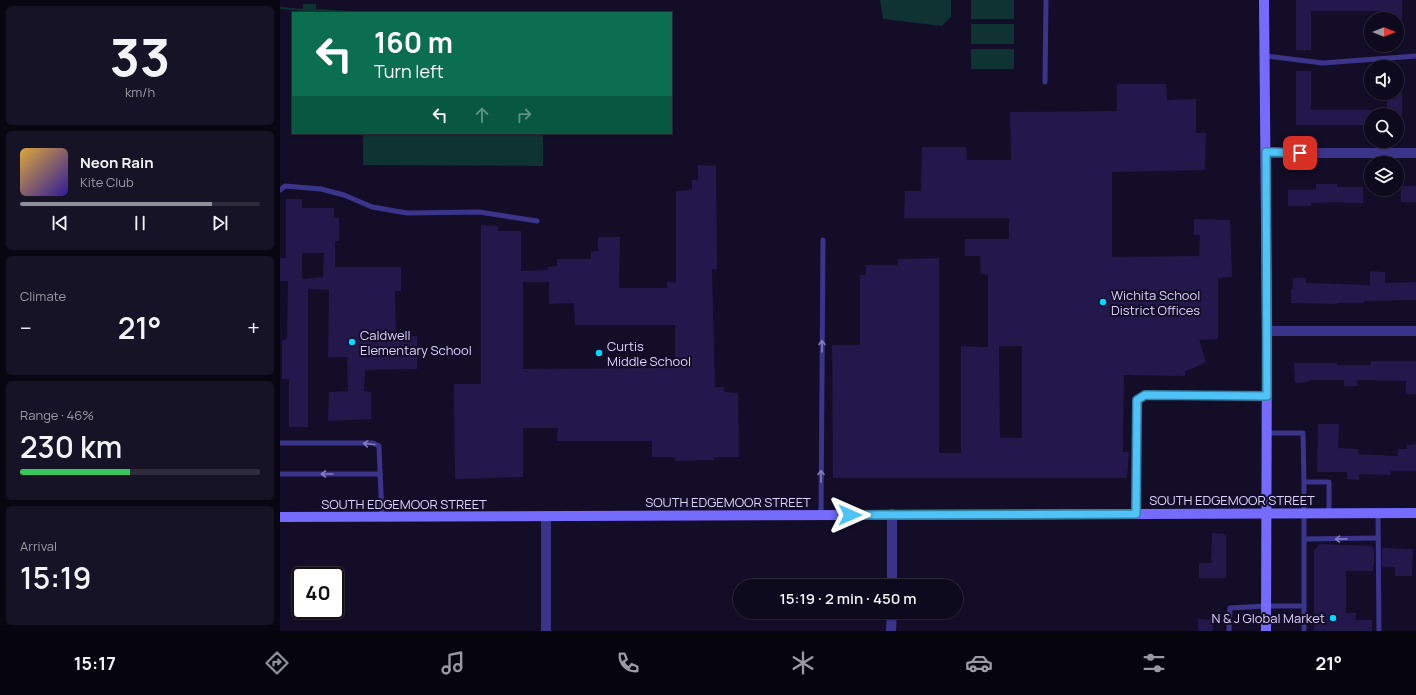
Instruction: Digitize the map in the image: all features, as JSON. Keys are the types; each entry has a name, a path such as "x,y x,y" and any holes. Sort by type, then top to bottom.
{"street":[{"path":"1264,0 1267,331 1266,631"},
{"path":"1266,152 1416,153"},
{"path":"1267,331 1416,332"},
{"name":"SOUTH EDGEMOOR STREET","path":"280,517 1416,513"},
{"path":"892,514 892,579"},
{"path":"546,516 546,631"},
{"path":"891,631 892,619"}],"lane":[{"path":"1046,0 1046,82"},
{"path":"1265,56 1323,63 1416,56"},
{"path":"280,190 286,186 320,189 344,195 372,208 407,213 479,212 537,221"},
{"path":"821,515 822,240"},
{"path":"1136,514 1137,400 1145,395 1267,396"},
{"path":"1267,433 1303,433 1304,631"},
{"path":"280,443 374,443 379,446 382,517"},
{"path":"280,474 380,474"},
{"path":"1304,482 1329,482 1329,513"},
{"path":"1378,513 1379,631"},
{"path":"1304,539 1378,538"},
{"path":"1229,631 1230,608 1304,606"}],"green space":[{"path":"880,0 951,0 951,17 942,26 883,19"},
{"path":"971,0 1014,0 1014,19 971,19"},
{"path":"303,4 316,4 316,9 368,12 303,12 280,9 280,7 303,9"},
{"path":"971,24 1014,24 1014,44 971,44"},
{"path":"971,49 1014,49 1014,69 971,69"},
{"path":"363,134 543,134 543,166 363,165"}],"building":[{"path":"1296,0 1402,0 1402,12 1311,11 1311,50 1296,50"},
{"path":"1296,71 1311,71 1311,110 1364,110 1364,125 1296,125"},
{"name":"Wichita School District Offices","path":"1117,84 1166,84 1167,100 1196,99 1196,133 1206,133 1205,170 1112,172 1112,257 1199,256 1200,235 1194,235 1194,219 1230,220 1232,277 1218,278 1218,339 1199,340 1206,362 1185,372 1185,376 1124,375 1123,452 1129,452 1127,478 833,478 832,345 860,345 860,275 866,275 866,265 898,265 898,259 939,258 939,453 961,453 961,346 988,347 988,274 981,274 980,256 965,256 965,239 1009,239 1009,218 904,218 905,191 921,191 922,147 966,147 967,160 1011,160 1010,112 1117,111","holes":["999,346 1022,346 1022,438 1000,438"]},
{"path":"1387,100 1402,100 1402,108 1387,108"},
{"name":"Curtis Middle School","path":"698,165 716,166 717,269 712,270 715,387 724,387 724,392 738,393 739,457 714,457 714,460 675,461 675,457 652,457 652,441 557,441 558,428 523,428 523,477 455,479 454,384 481,384 481,225 498,226 498,231 521,231 521,271 548,270 548,267 557,266 557,259 591,259 591,251 598,251 598,237 620,237 619,288 667,288 667,282 676,282 676,191 692,190 692,180 698,180","holes":["523,282 549,282 549,304 574,303 575,325 675,325 675,368 523,369"]},
{"path":"1316,184 1337,184 1337,187 1363,187 1363,203 1311,203 1311,206 1288,206 1288,190 1316,190"},
{"path":"1404,186 1416,186 1416,202 1401,202 1401,196 1404,196"},
{"path":"286,199 302,199 302,208 334,208 334,218 339,218 339,241 335,241 335,267 401,267 401,291 395,291 396,336 417,336 417,369 365,370 364,391 371,392 371,419 328,421 329,392 348,391 347,357 328,357 329,290 308,289 308,427 289,427 289,379 282,379 282,340 287,339 288,281 280,281 280,258 286,258","holes":["302,253 324,253 323,277 302,279"]},
{"path":"1370,271 1385,272 1385,283 1416,282 1416,300 1364,301 1364,303 1337,304 1291,303 1293,278 1306,278 1306,283 1370,285"},
{"path":"1371,361 1416,361 1416,394 1406,394 1406,381 1357,380 1358,386 1344,386 1344,380 1309,380 1309,382 1295,383 1294,363 1371,365"},
{"path":"1318,424 1339,424 1338,448 1358,449 1358,454 1398,456 1398,449 1407,449 1406,445 1416,444 1416,471 1391,471 1390,475 1359,474 1359,480 1347,479 1347,472 1317,472"},
{"path":"1212,533 1226,534 1226,578 1199,578 1199,563 1211,563"},
{"path":"1320,544 1372,546 1372,548 1374,548 1373,571 1346,571 1346,613 1356,613 1355,620 1372,620 1372,631 1314,631 1314,550"},
{"path":"1382,548 1413,549 1412,576 1395,576 1395,567 1382,567"},
{"path":"1198,619 1213,620 1213,631 1198,631"}],"place":[{"name":"Wichita School District Offices","path":"1103,302"},
{"name":"Caldwell Elementary School","path":"352,342"},
{"name":"Curtis Middle School","path":"599,353"},
{"name":"N & J Global Market","path":"1333,618"}],"route":[{"path":"850,515 1136,514 1137,400 1145,395 1267,396 1266,152 1300,153"}]}
